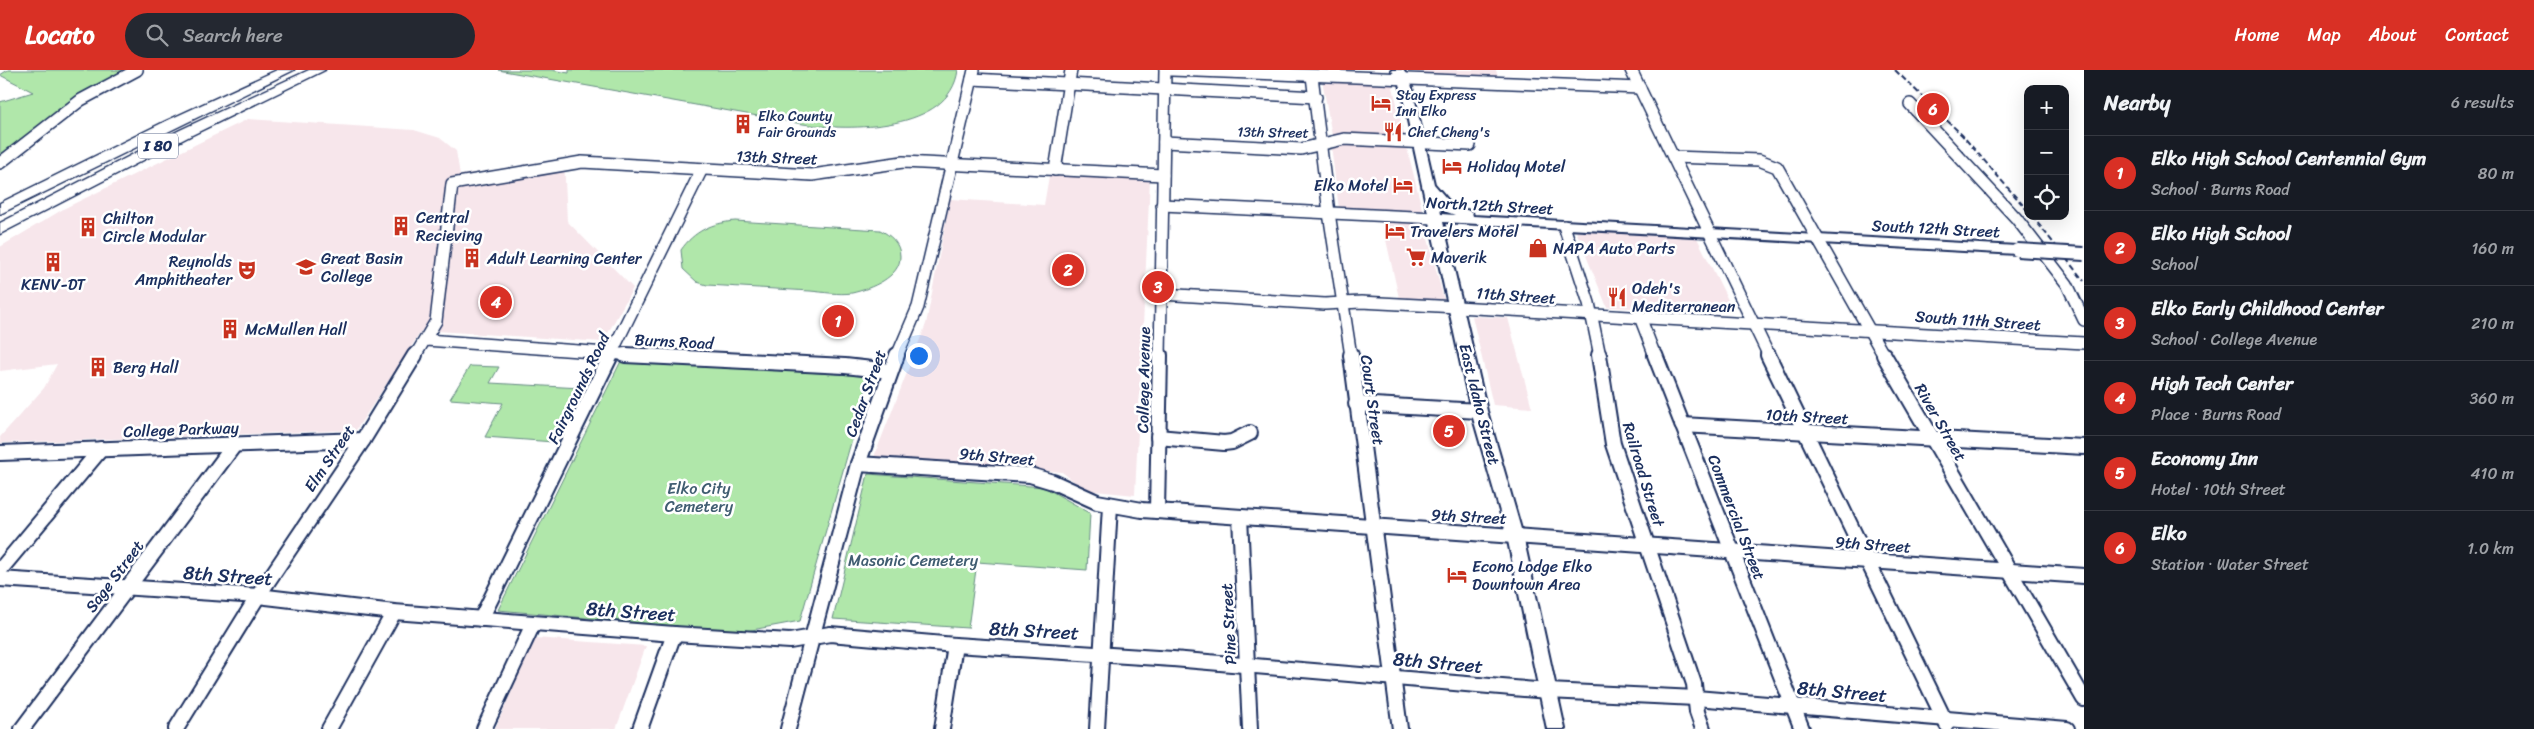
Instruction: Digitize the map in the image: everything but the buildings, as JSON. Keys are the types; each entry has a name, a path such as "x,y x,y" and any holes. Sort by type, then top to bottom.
{"highway":[{"name":"I 80","path":"0,209 171,124 288,70"},
{"name":"I 80","path":"0,229 185,133 319,70"}],"main road":[{"name":"East Idaho Street","path":"1403,73 1479,411 1515,536 1556,729"},
{"path":"1427,184 1448,208 1495,222"},
{"name":"North 12th Street","path":"1435,218 1816,239"},
{"name":"South 12th Street","path":"1816,239 2084,254"}],"street":[{"path":"0,162 81,100 137,70"},
{"path":"1055,170 1067,85 1071,70"},
{"name":"College Avenue","path":"1157,511 1165,70"},
{"path":"1171,70 1312,76 1403,73 1640,88"},
{"path":"1631,70 1711,232 1947,725"},
{"path":"973,75 1067,85 1316,97"},
{"name":"Cedar Street","path":"788,729 858,464 890,371 918,307 973,75"},
{"name":"Court Street","path":"1312,76 1329,213 1344,303 1356,404 1375,527 1400,729"},
{"path":"1910,104 2016,218 2059,273 2074,297 2084,320"},
{"name":"13th Street","path":"1164,142 1301,149 1344,139 1470,145"},
{"name":"River Street","path":"1673,156 1754,160 1770,162 1777,167 1816,239 2084,699"},
{"name":"13th Street","path":"452,184 582,162 812,175 903,162 1163,176"},
{"name":"Fairgrounds Road","path":"481,619 613,354 702,169"},
{"name":"Elm Street","path":"176,729 258,596 363,440 426,340 438,312 452,184"},
{"name":"North 12th Street","path":"1162,205 1435,218"},
{"name":"Railroad Street","path":"1564,226 1589,303 1590,316 1603,372 1605,399 1613,444 1694,684 1697,712 1703,729"},
{"name":"11th Street","path":"1161,294 1325,304 1456,307 1590,316 1870,330"},
{"name":"Commercial Street","path":"1640,318 1802,729"},
{"name":"South 11th Street","path":"1870,330 2084,344"},
{"name":"Burns Road","path":"426,340 613,354 845,366 890,371"},
{"path":"1356,404 1479,411"},
{"name":"10th Street","path":"1682,425 1874,436 1930,436 2084,447"},
{"path":"1158,437 1224,443 1232,442 1250,433"},
{"name":"College Parkway","path":"0,453 363,440"},
{"name":"Sage Street","path":"22,729 234,444"},
{"path":"0,570 101,449"},
{"name":"9th Street","path":"858,464 1030,475 1048,478 1086,498 1110,506 1157,511 2084,576"},
{"path":"1097,729 1110,506"},
{"name":"Pine Street","path":"1240,517 1250,729"},
{"name":"8th Street","path":"0,578 258,596 394,612 533,624 790,642 830,634 955,645 1248,665 1548,691 1696,698 1794,707 1947,725 2067,729"},
{"path":"329,729 394,612"},
{"path":"484,729 533,624"},
{"path":"640,729 674,634"},
{"path":"942,729 955,645"}],"shaded area":[{"path":"1414,70 1496,70 1498,77 1420,75"},
{"path":"1322,79 1392,83 1405,138 1332,136"},
{"name":"Great Basin College","path":"248,119 414,130 440,138 456,151 460,175 564,159 567,221 633,288 603,342 422,330 356,430 0,443 0,437 44,388 57,364 0,371 0,247 65,208"},
{"path":"1331,145 1407,148 1423,213 1339,209"},
{"path":"1049,176 1150,179 1135,495 1085,490 1062,472 874,457 926,324 950,199 1044,205"},
{"path":"1382,222 1424,224 1444,300 1399,298"},
{"path":"1576,231 1697,238 1734,312 1607,307"},
{"path":"1472,316 1508,318 1532,408 1493,405"},
{"path":"535,638 646,646 616,729 495,729"}],"green space":[{"path":"8,70 127,70 109,78 77,98 0,156 0,102 33,92 0,75"},
{"path":"498,70 551,70 569,73 569,70 958,70 951,90 937,106 917,116 894,123 845,127 803,124"},
{"path":"735,221 880,230 891,237 896,243 900,251 899,263 890,276 883,281 847,294 707,285 697,282 683,269 681,250 686,243 704,229"},
{"name":"Elko City Cemetery","path":"621,361 870,376 800,621 741,632 498,610"},
{"path":"470,366 499,367 490,383 581,388 554,442 485,437 503,403 450,399"},
{"name":"Masonic Cemetery","path":"868,474 1044,487 1090,513 1087,570 977,562 968,628 833,619"}],"railway":[{"path":"1895,70 1962,135 2024,206"},
{"path":"2035,220 2084,281"}],"place":[{"name":"Stay Express Inn Elko","path":"1381,103"},
{"name":"Elko","path":"1933,109"},
{"name":"Elko County Fair Grounds","path":"743,124"},
{"name":"Chef Cheng's","path":"1393,132"},
{"name":"Holiday Motel","path":"1452,166"},
{"name":"Elko Motel","path":"1403,185"},
{"name":"Central Recieving","path":"401,226"},
{"name":"Chilton Circle Modular","path":"88,227"},
{"name":"Travelers Motel","path":"1395,231"},
{"name":"NAPA Auto Parts","path":"1538,248"},
{"name":"Maverik","path":"1416,257"},
{"name":"Adult Learning Center","path":"472,258"},
{"name":"KENV-DT","path":"53,262"},
{"name":"Great Basin College","path":"306,267"},
{"name":"Reynolds Amphitheater","path":"247,270"},
{"name":"Elko High School","path":"1068,270"},
{"name":"Elko Early Childhood Center","path":"1158,287"},
{"name":"Odeh's Mediterranean","path":"1617,297"},
{"name":"High Tech Center","path":"496,302"},
{"name":"Elko High School Centennial Gym","path":"838,321"},
{"name":"McMullen Hall","path":"230,329"},
{"name":"Berg Hall","path":"98,367"},
{"name":"Economy Inn","path":"1449,431"},
{"name":"Econo Lodge Elko Downtown Area","path":"1457,575"}]}
